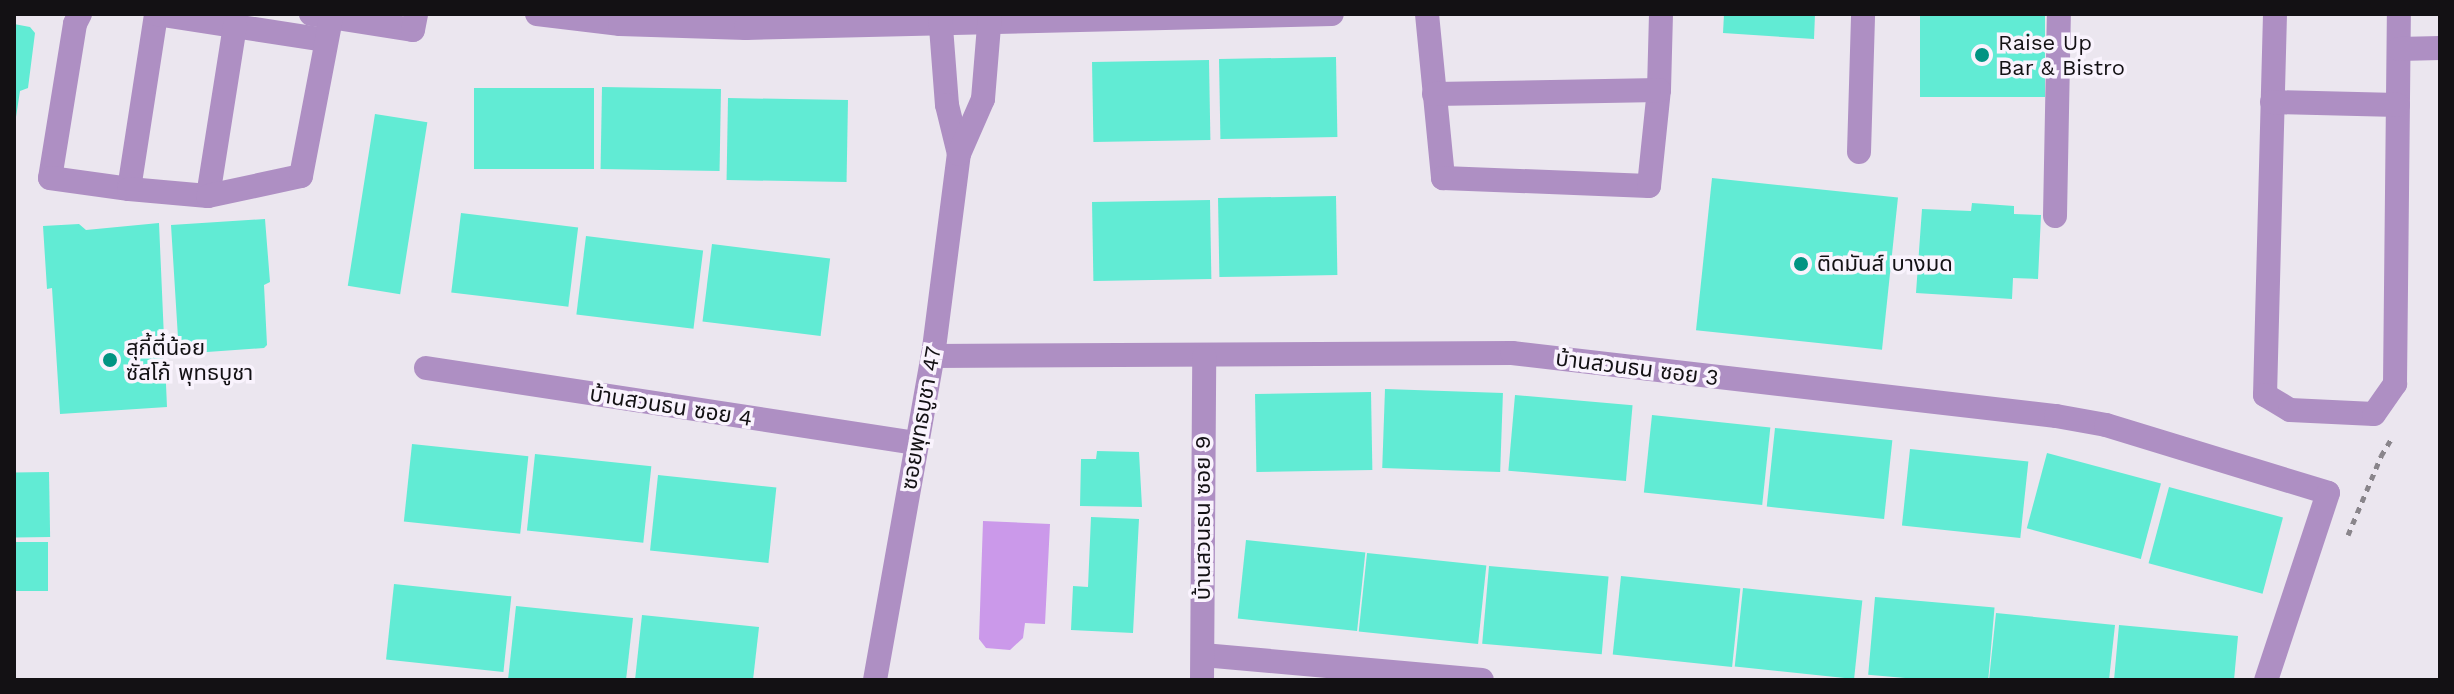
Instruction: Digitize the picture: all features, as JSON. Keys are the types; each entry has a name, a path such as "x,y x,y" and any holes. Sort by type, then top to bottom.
{"street":[{"path":"80,14 75,24 50,178 208,196 301,176 323,24"},
{"path":"129,189 156,14 235,25 323,24 413,30 416,14"},
{"path":"537,14 620,24 746,28 941,20 1332,14"},
{"path":"1428,14 1443,178 1649,186 1659,90 1661,14"},
{"path":"1859,152 1863,14"},
{"path":"2055,216 2059,14"},
{"path":"2275,14 2265,395 2290,410 2374,414 2395,384 2399,14"},
{"name":"ซอยพุทธบูชา 47","path":"875,680 933,356 959,154 983,99 991,19"},
{"name":"ซอยพุทธบูชา 47","path":"941,20 947,105 959,154"},
{"path":"208,196 235,25"},
{"path":"2399,49 2440,48"},
{"path":"1434,94 1659,90"},
{"path":"2272,102 2398,105"},
{"name":"บ้านสวนธน ซอย 3","path":"933,356 1512,353 2056,416 2106,425 2328,493 2266,680"},
{"name":"บ้านสวนธน ซอย 9","path":"1202,680 1204,356"},
{"name":"บ้านสวนธน ซอย 4","path":"426,368 916,443"},
{"path":"1203,655 1482,680"}],"shaded area":[{"path":"983,521 1050,524 1045,624 1025,623 1023,638 1010,650 986,648 979,639"}],"building":[{"path":"1724,14 1815,14 1814,39 1723,33"},
{"name":"Raise Up Bar & Bistro","path":"1920,14 2045,14 2045,97 1920,97"},
{"path":"14,24 30,27 35,33 28,88 20,91 16,117"},
{"path":"1336,57 1337,137 1220,139 1219,59"},
{"path":"1209,60 1210,140 1093,142 1092,62"},
{"path":"602,87 721,89 720,171 601,169"},
{"path":"474,88 594,88 594,169 474,169"},
{"path":"728,98 848,100 847,182 727,180"},
{"path":"375,114 427,122 400,294 348,286"},
{"name":"ติดมันส์ บางมด","path":"1712,178 1898,198 1882,350 1696,330"},
{"path":"1336,196 1337,275 1219,277 1218,198"},
{"path":"1210,200 1211,279 1093,281 1092,202"},
{"path":"1972,203 2014,206 2014,214 2041,215 2038,279 2013,278 2012,299 1916,293 1922,209 1971,211"},
{"path":"461,213 578,227 568,307 451,292"},
{"path":"265,219 270,282 264,285 267,345 264,348 179,354 171,225"},
{"name":"สุกี้ตี๋น้อย ซัสโก้ พุทธบูชา","path":"159,223 167,407 60,414 52,288 47,289 43,226 79,224 86,230"},
{"path":"586,236 703,250 693,329 576,314"},
{"path":"712,244 830,259 821,336 702,321"},
{"path":"1385,389 1503,393 1500,472 1382,468"},
{"path":"1371,392 1372,470 1256,472 1255,394"},
{"path":"1515,395 1633,405 1626,481 1508,471"},
{"path":"1652,415 1770,427 1762,505 1644,493"},
{"path":"1775,428 1892,440 1884,519 1767,507"},
{"path":"412,444 528,456 520,534 404,522"},
{"path":"1910,449 2028,461 2020,538 1902,526"},
{"path":"1097,451 1139,452 1142,507 1080,506 1081,459 1096,459"},
{"path":"2047,453 2161,484 2141,559 2027,528"},
{"path":"535,454 651,466 643,543 527,531"},
{"path":"49,472 50,537 15,538 14,473"},
{"path":"658,475 776,487 768,563 650,551"},
{"path":"2169,487 2283,518 2263,594 2149,563"},
{"path":"1091,517 1139,519 1133,633 1071,630 1073,586 1088,587"},
{"path":"1246,540 1365,553 1357,631 1238,619"},
{"path":"14,542 48,542 48,591 14,591"},
{"path":"1367,553 1486,566 1478,644 1359,632"},
{"path":"1489,566 1609,576 1602,654 1482,644"},
{"path":"1621,576 1740,589 1732,667 1613,655"},
{"path":"394,584 511,596 503,672 386,660"},
{"path":"1743,588 1862,601 1854,679 1735,667"},
{"path":"1875,597 1995,607 1988,680 1929,680 1868,675"},
{"path":"516,606 633,618 626,680 508,680"},
{"path":"1996,613 2115,625 2109,680 1989,680"},
{"path":"642,615 759,627 753,680 635,680"},
{"path":"2119,625 2238,636 2234,680 2114,680"}],"place":[{"name":"Raise Up Bar & Bistro","path":"1982,55"},
{"name":"ติดมันส์ บางมด","path":"1801,264"},
{"name":"สุกี้ตี๋น้อย ซัสโก้ พุทธบูชา","path":"110,360"}]}
